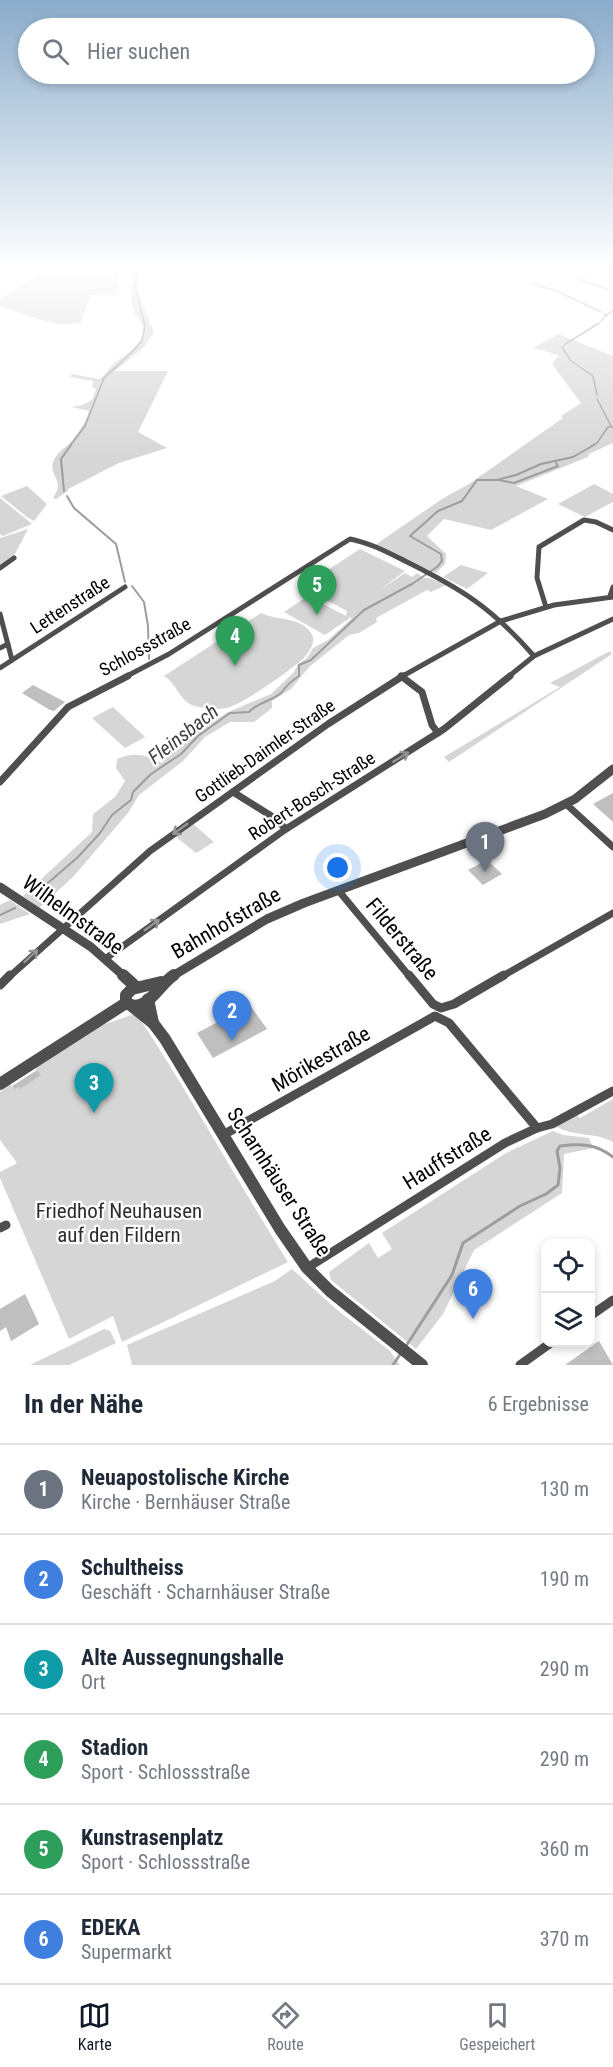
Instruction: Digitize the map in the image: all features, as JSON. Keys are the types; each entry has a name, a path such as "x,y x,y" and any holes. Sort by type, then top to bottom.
{"street":[{"path":"546,607 540,597 538,549 586,519 613,530"},
{"name":"Schlossstraße","path":"0,782 69,707 169,654 352,539 362,540 477,600 501,621"},
{"path":"0,568 14,558"},
{"name":"Lettenstraße","path":"0,668 125,587"},
{"path":"611,596 613,587"},
{"name":"Gottlieb-Daimler-Straße","path":"0,986 62,927 150,851 328,724 401,676 501,621 546,607 611,596"},
{"path":"0,614 12,660"},
{"name":"Robert-Bosch-Straße","path":"105,959 286,829 438,733 534,656 613,619"},
{"path":"501,621 534,656"},
{"path":"0,648 8,644"},
{"path":"401,676 422,692 432,725 438,733"},
{"name":"Bahnhofstraße","path":"0,1084 133,995 168,980 267,919 338,890 518,826 566,804 613,769"},
{"path":"0,770 8,773"},
{"path":"233,792 273,817 286,829"},
{"path":"566,804 613,847"},
{"name":"Wilhelmstraße","path":"0,886 105,959 122,977 133,995"},
{"name":"Filderstraße","path":"338,890 537,1128"},
{"name":"Mörikestraße","path":"223,1135 613,913"},
{"name":"Bahnhofstraße","path":"133,995 142,1006 168,980"},
{"path":"133,995 147,990 148,999"},
{"name":"Scharnhäuser Straße","path":"133,995 223,1135 279,1229 307,1268 330,1291 417,1360"},
{"name":"Scharnhäuser Straße","path":"148,999 153,1023"},
{"name":"Hauffstraße","path":"307,1268 505,1143 537,1128 552,1124 613,1091"},
{"path":"595,1313 613,1300"},
{"path":"520,1365 545,1347"}],"green space":[{"path":"143,332 154,332 144,347 115,371 168,371 138,432 167,448 119,463 68,489 56,499 53,498 57,492 58,482 53,472 53,462 78,433 89,411 72,407 92,400 96,389 92,387 93,381 70,377 72,374 99,379 136,345"},
{"path":"558,334 613,356 613,443 589,454 588,457 516,486 548,499 491,530 444,519 427,536 446,554 445,564 436,573 375,545 442,499 469,484 581,403 552,364 559,355 533,348"},
{"path":"594,484 613,494 613,502 585,517 558,504"},
{"path":"27,486 47,504 34,521 1,496"},
{"path":"0,498 32,524 3,536 0,534"},
{"path":"28,529 15,554 0,566 0,538"},
{"path":"360,549 405,571 380,590 405,573 412,577 417,573 424,578 430,578 446,585 431,592 427,590 376,618 377,622 359,633 349,635 309,667 291,689 272,701 272,708 254,722 230,722 205,737 183,761 139,795 128,813 73,877 39,908 23,896 92,832 93,814 115,797 125,781 116,768 117,759 129,755 140,755 162,763 174,749 226,713 271,694 294,672 298,664 307,658 313,648 328,640 352,618 347,616 350,618 325,635 284,612 308,596 346,616 347,611 302,587"},
{"path":"461,565 488,573 467,589 443,577"},
{"path":"261,613 297,622 309,630 313,642 306,656 267,686 224,709 199,707 187,702 164,676"},
{"path":"610,651 612,654 449,762 444,757 560,687 550,683"},
{"path":"113,707 145,737 125,748 92,718"},
{"path":"192,823 214,842 196,853 175,836"},
{"path":"10,900 30,914 0,924 0,905"},
{"name":"Friedhof Neuhausen auf den Fildern","path":"131,1015 138,1016 158,1046 288,1262 122,1342 113,1316 69,1339 0,1178 0,1172 17,1163 0,1140 0,1092 10,1084 14,1090 40,1075 34,1066 100,1026"},
{"path":"613,1099 613,1142 569,1132 556,1126 577,1115 580,1118"},
{"path":"553,1131 563,1135 589,1138 593,1148 564,1154 562,1193 474,1250 443,1314 416,1349 331,1280 329,1272 369,1243 378,1258 392,1249 382,1233 506,1153"},
{"path":"292,1269 336,1309 390,1351 400,1365 132,1365 127,1345 275,1281"},
{"path":"104,1329 110,1331 116,1343 69,1365 30,1365"}],"building":[{"path":"33,685 65,702 54,711 50,710 22,693"},
{"path":"613,793 613,822 593,804"},
{"path":"487,860 502,874 483,885 468,870"},
{"path":"241,1000 243,1003 247,1001 267,1029 213,1058 197,1033 237,1012 233,1005"},
{"path":"37,1070 41,1075 20,1089 19,1087 14,1090 12,1086"},
{"path":"25,1294 39,1324 11,1341 6,1327 0,1331 0,1309"},
{"path":"599,1341 613,1365 565,1365 590,1347 595,1347"}],"waterway":[{"path":"70,446 85,426 104,378 142,341 144,332"},
{"path":"564,345 585,332"},
{"path":"562,347 570,360 593,376 597,395"},
{"path":"597,399 611,426"},
{"name":"Fleinsbach","path":"591,446 597,443 608,427 613,427"},
{"path":"64,491 61,459 71,445"},
{"name":"Fleinsbach","path":"34,895 78,857 100,833 112,815 131,800 133,792 151,774 181,754 198,736 230,713 249,712 278,695 299,676 299,665 311,660 364,610 412,584 437,567 442,561 441,554 410,536 438,511 462,501 477,480 497,480 516,475 541,464 573,457 594,445"},
{"name":"Fleinsbach","path":"499,480 514,483 558,466 556,463"},
{"path":"67,496 74,508 116,544 125,582"},
{"path":"132,586 144,602 148,626 149,659"},
{"name":"Fleinsbach","path":"0,915 15,908"},
{"path":"406,1346 452,1275 463,1243 520,1206 546,1194 558,1185 560,1168 557,1151 560,1146 588,1146 600,1149 613,1157"},
{"path":"393,1365 401,1353"}],"place":[{"name":"Kunstrasenplatz","path":"317,615"},
{"name":"Stadion","path":"235,666"},
{"name":"Neuapostolische Kirche","path":"485,872"},
{"name":"Schultheiss","path":"232,1041"},
{"name":"Alte Aussegnungshalle","path":"94,1113"},
{"name":"EDEKA","path":"473,1319"}]}
